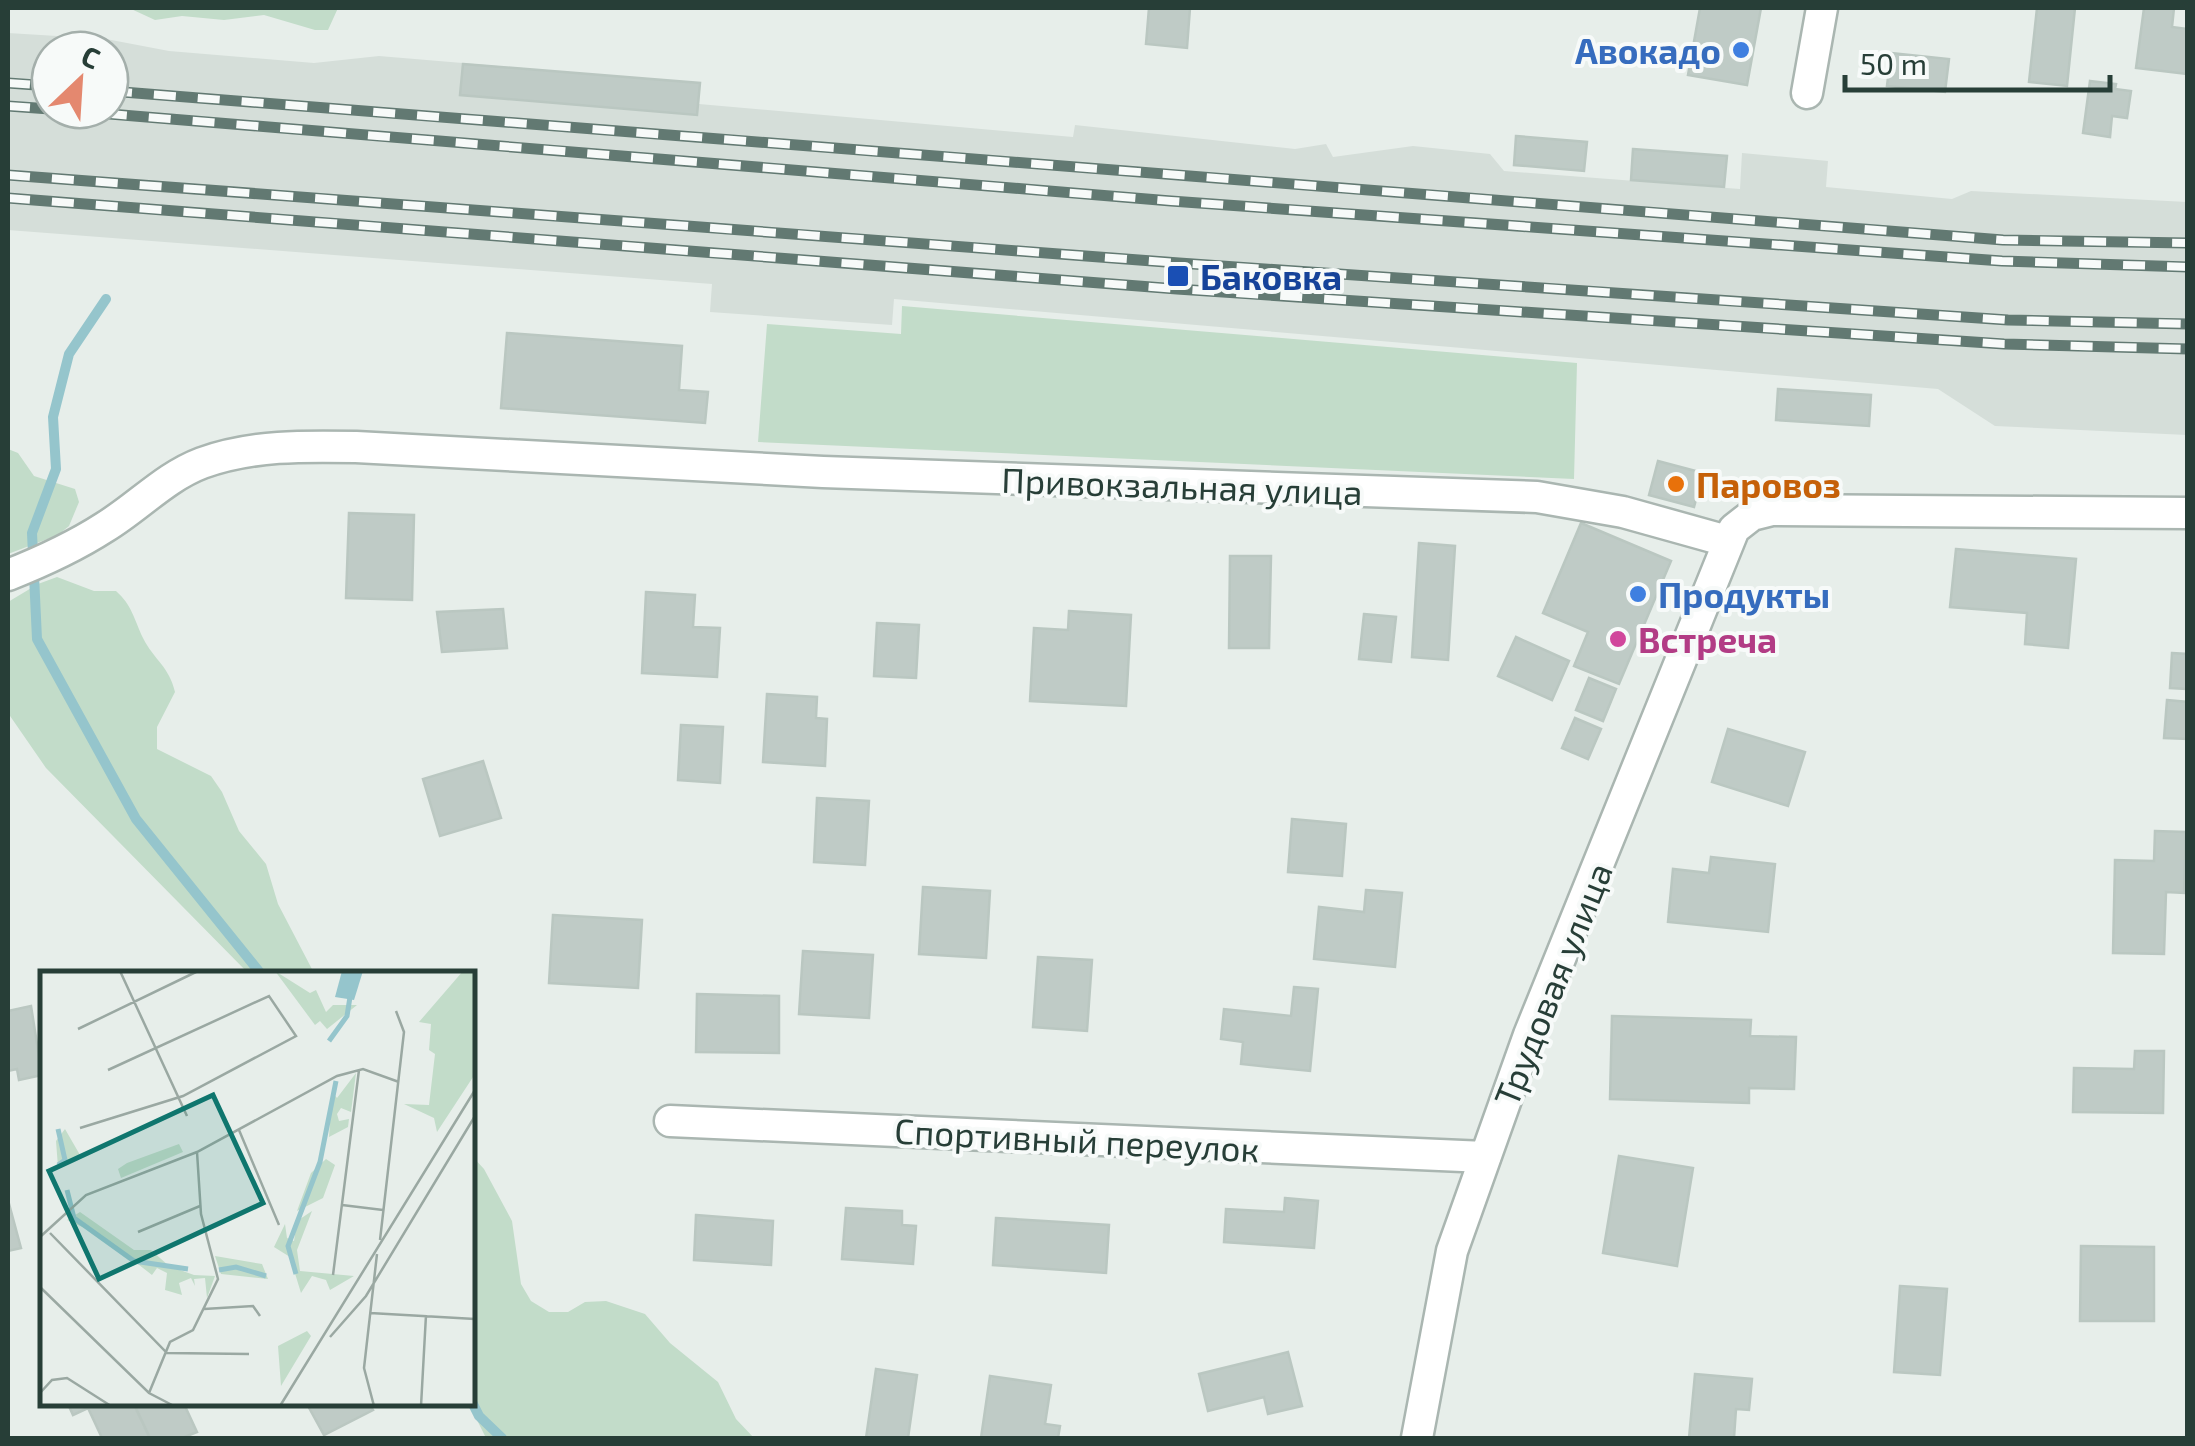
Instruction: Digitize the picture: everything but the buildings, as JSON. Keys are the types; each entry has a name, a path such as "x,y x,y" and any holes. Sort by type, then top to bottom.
{"street":[{"path":"1807,94 1822,8"},
{"name":"Привокзальная улица","path":"8,575 48,559 107,526 166,482 201,464 283,446 356,446 823,472 1538,497 1623,512 1726,541"},
{"path":"1726,541 1734,528 1752,515 1772,510 2188,513"},
{"name":"Трудовая улица","path":"1417,1438 1452,1251 1529,1034 1662,713 1726,541"},
{"name":"Спортивный переулок","path":"670,1121 1485,1156"}],"shaded area":[{"path":"8,33 30,34 30,130 130,130 130,44 169,51 314,63 379,56 700,83 699,104 1073,137 1075,125 1295,149 1326,144 1333,157 1413,146 1490,154 1504,171 1740,189 1742,153 1828,161 1826,187 1952,199 1971,191 2187,202 2187,435 1995,426 1938,389 894,299 892,325 710,312 712,284 8,230"}],"green space":[{"path":"129,8 338,8 328,30 315,30 264,15 224,20 182,16 155,20"},
{"path":"902,306 1577,363 1574,479 758,442 767,324 901,334"},
{"path":"8,449 18,453 34,476 75,489 79,502 69,526 58,535 8,554"},
{"path":"57,577 94,591 116,591 126,602 175,692 157,727 157,749 211,776 239,831 266,864 278,904 313,971 246,971 46,768 8,713 8,602"},
{"path":"475,1159 512,1221 521,1284 531,1301 549,1312 568,1312 585,1302 606,1301 645,1314 670,1343 718,1382 736,1419 754,1438 486,1438 470,1406 475,1406"}],"waterway":[{"path":"106,299 69,354 53,417 56,469 32,533 37,639 136,819 259,971"},
{"path":"474,1406 502,1438"}],"railway":[{"path":"8,83 30,85"},
{"path":"130,93 2003,240 2188,243"},
{"path":"8,106 30,108"},
{"path":"130,116 1171,201 2002,261 2188,267"},
{"path":"8,175 1179,263 2008,320 2188,324"},
{"path":"8,198 1177,289 2004,344 2188,349"}],"place":[{"name":"Авокадо","path":"1741,50"},
{"name":"Баковка","path":"1178,276"},
{"name":"Паровоз","path":"1676,484"},
{"name":"Продукты","path":"1638,594"},
{"name":"Встреча","path":"1618,639"}]}
